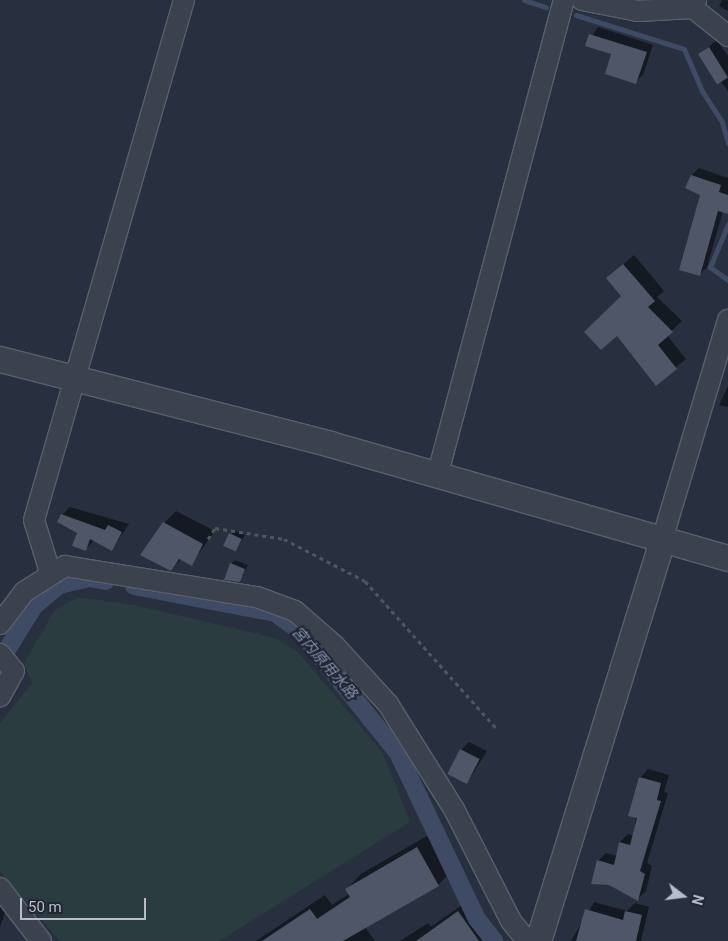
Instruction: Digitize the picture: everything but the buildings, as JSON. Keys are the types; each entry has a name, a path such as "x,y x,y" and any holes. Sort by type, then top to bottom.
{"street":[{"path":"50,572 34,520 184,0"},
{"path":"438,474 564,0"},
{"path":"582,0 638,11 690,2 728,36"},
{"path":"538,941 728,320"},
{"path":"0,359 75,381 438,474 728,558"},
{"path":"0,624 24,592 50,572 65,566 90,566 257,597 309,621 388,704 455,811 488,882 527,941"},
{"path":"0,654 14,671 0,696"},
{"path":"0,888 41,941"}],"path":[{"path":"208,539 215,528 284,539 365,581 496,728"}],"shaded area":[{"path":"78,597 134,605 275,638 298,652 383,753 410,822 219,941 60,941 0,871 0,723 32,683 24,663 55,610"}],"waterway":[{"path":"524,0 546,7"},
{"path":"576,15 684,49 702,91 722,122 728,143"},
{"path":"728,224 710,267 728,280"},
{"name":"宮内原用水路","path":"0,661 34,606 59,585 89,578 106,581"},
{"name":"宮内原用水路","path":"134,586 275,613 301,632 398,753 477,919 494,941"}]}
